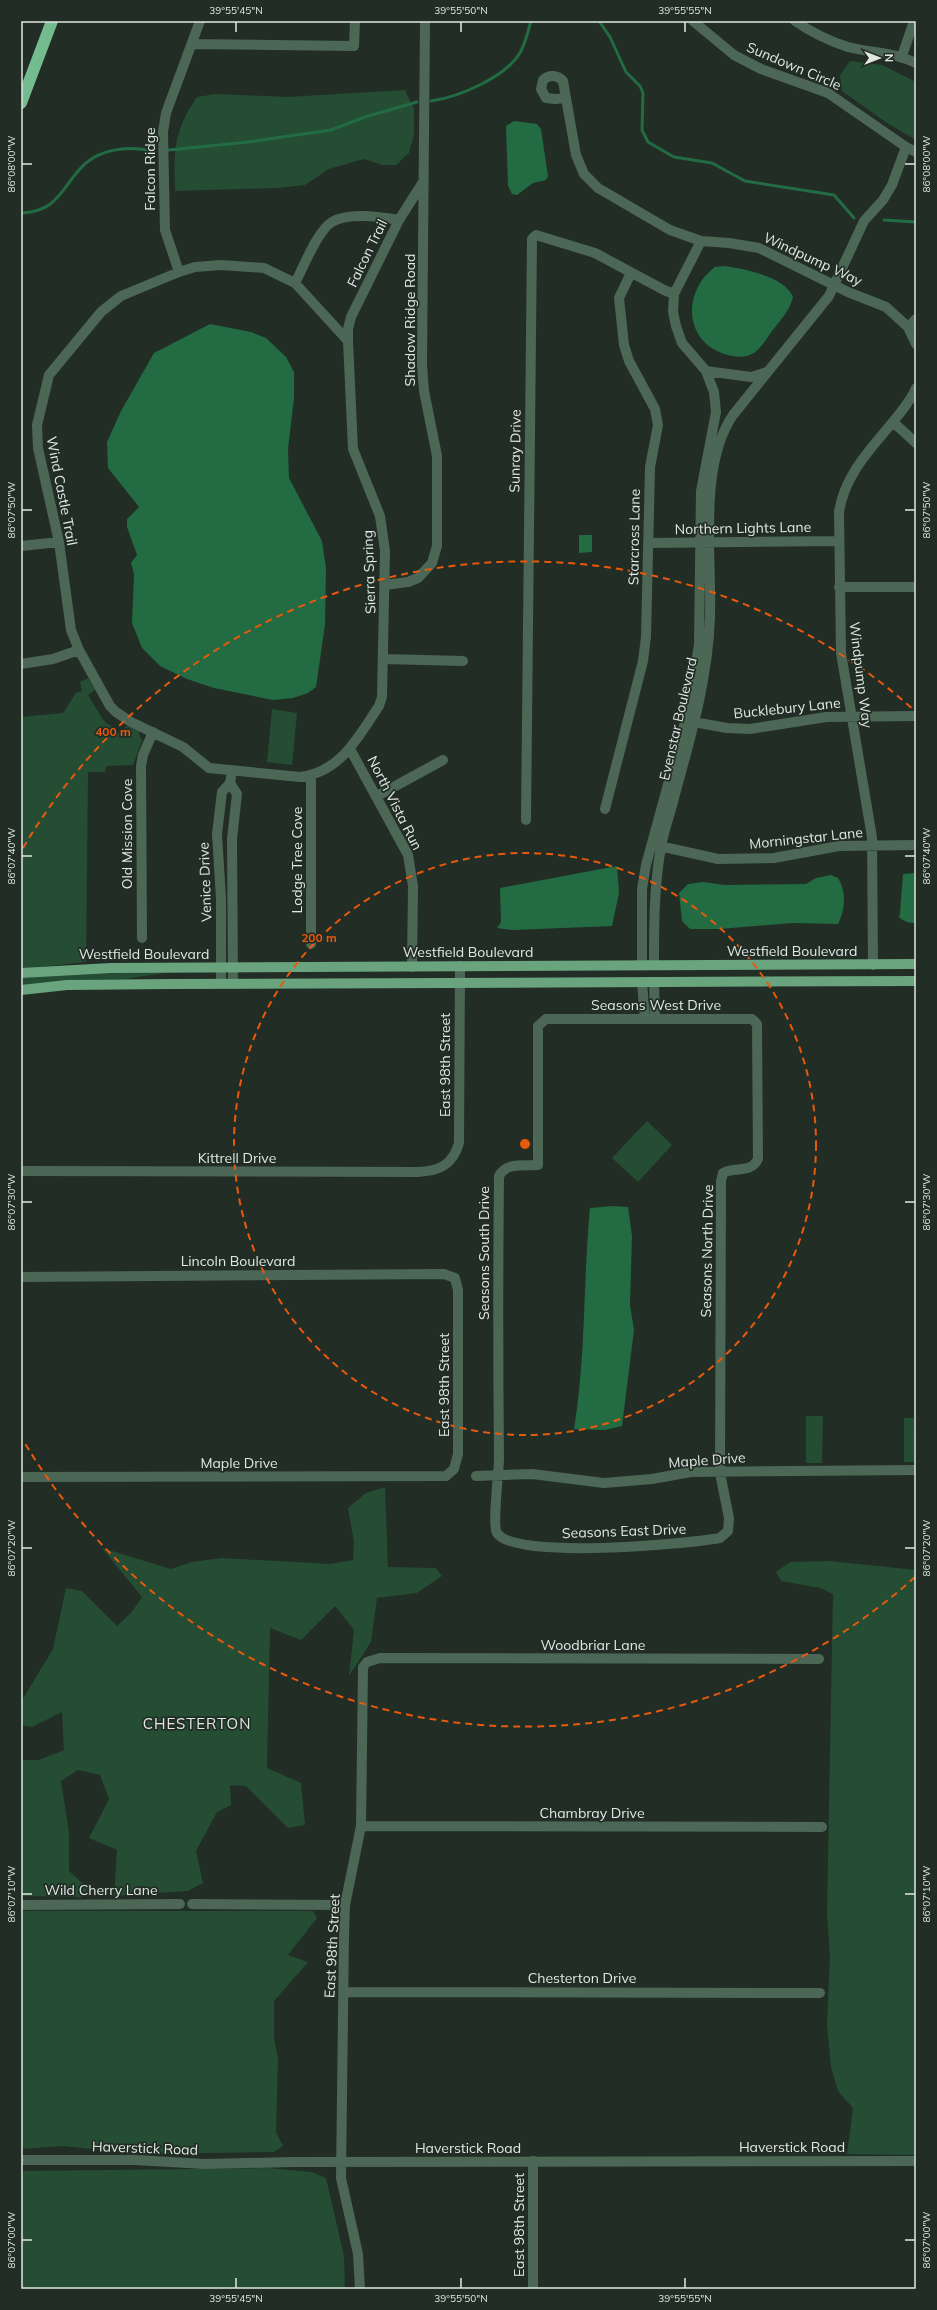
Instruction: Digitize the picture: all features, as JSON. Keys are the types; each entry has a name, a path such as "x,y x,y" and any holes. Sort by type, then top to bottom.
{"highway":[{"path":"21,103 52,21"}],"main road":[{"name":"Westfield Boulevard","path":"21,973 73,968 642,964 916,964"},
{"path":"21,990 67,986 221,983 916,981"}],"street":[{"name":"Falcon Ridge","path":"179,272 165,230 163,132 166,113 200,21"},
{"path":"192,44 354,46 355,21"},
{"name":"Shadow Ridge Road","path":"385,585 408,582 418,578 432,563 437,546 437,456 424,391 422,365 425,21"},
{"name":"Sundown Circle","path":"693,21 734,55 762,69 828,93 906,148 916,152"},
{"path":"795,21 806,29 847,46 902,56 916,63"},
{"path":"902,56 914,21"},
{"name":"Windpump Way","path":"566,98 576,155 584,174 592,183 609,197 656,223 701,241 729,243 759,248 886,307 908,327 916,344"},
{"path":"836,285 864,221 892,185 906,148"},
{"name":"Falcon Trail","path":"348,341 351,317 399,220 423,182"},
{"path":"348,341 295,283 322,233 331,222 356,218 399,220"},
{"name":"Sunray Drive","path":"526,820 532,239 536,235 583,248 674,294"},
{"name":"Evenstar Boulevard","path":"701,241 674,294 674,320 680,338 687,350 706,371 714,392 716,412 701,491 705,542"},
{"name":"Wind Castle Trail","path":"232,771 209,768 183,747 131,722 116,712 100,688 79,650 71,630 58,542 36,436 37,425 49,375 101,312 121,296 195,267 210,266 264,268 295,283"},
{"name":"Starcross Lane","path":"605,809 643,661 646,637 650,467 658,425 655,409 629,361 624,345 619,298 631,273"},
{"name":"Evenstar Boulevard","path":"642,964 642,889 656,846 690,721 699,644 705,542 712,483 722,434 733,415 824,303 836,285"},
{"path":"908,327 916,318"},
{"name":"Sierra Spring","path":"232,771 300,777 311,776 340,760 350,749 379,706 382,697 384,659 385,551 380,516 358,464 352,438 348,341"},
{"path":"706,371 751,377 767,372"},
{"name":"Windpump Way","path":"873,964 872,845 841,653 839,512 846,483 857,466 911,398 916,388"},
{"path":"892,422 916,443"},
{"name":"Northern Lights Lane","path":"648,543 839,541"},
{"path":"21,546 58,542"},
{"path":"839,587 916,587"},
{"path":"21,664 53,659 79,650"},
{"path":"384,659 463,661"},
{"name":"Bucklebury Lane","path":"690,721 726,728 750,728 826,717 916,716"},
{"name":"Old Mission Cove","path":"142,938 141,769 143,754 153,732"},
{"name":"North Vista Run","path":"350,749 403,845 411,870 412,966"},
{"path":"377,796 443,760"},
{"name":"Venice Drive","path":"221,983 217,834 222,792 230,783 232,771"},
{"name":"Lodge Tree Cove","path":"311,776 311,944"},
{"name":"Venice Drive","path":"230,783 237,794 232,840 233,984"},
{"name":"Morningstar Lane","path":"656,846 718,858 774,858 839,846 916,845"},
{"name":"Evenstar Boulevard","path":"654,965 656,846"},
{"name":"East 98th Street","path":"450,1162 456,1151 459,1132 460,966"},
{"path":"642,982 650,1019"},
{"path":"650,1019 654,982"},
{"name":"Seasons West Drive","path":"546,1020 752,1019 757,1024 759,1032"},
{"name":"Seasons South Drive","path":"499,1476 499,1176 502,1170 508,1166 538,1165 538,1026 546,1020"},
{"name":"Seasons North Drive","path":"720,1473 721,1181 723,1173 728,1170 750,1168 755,1166 758,1159 759,1032"},
{"name":"Kittrell Drive","path":"21,1171 418,1172 438,1169 450,1162"},
{"name":"Lincoln Boulevard","path":"21,1277 444,1274 455,1278"},
{"name":"East 98th Street","path":"454,1469 458,1454 458,1290 455,1278"},
{"name":"Maple Drive","path":"21,1477 442,1476 450,1474 454,1469"},
{"name":"Maple Drive","path":"476,1476 532,1474 604,1483 652,1479 691,1472 720,1473 916,1470"},
{"name":"Seasons East Drive","path":"499,1476 494,1524 497,1534 507,1541 556,1548 609,1549 654,1546 720,1538 728,1531 729,1518 720,1473"},
{"name":"Woodbriar Lane","path":"367,1662 380,1658 819,1659"},
{"name":"East 98th Street","path":"360,2289 358,2254 343,2194 341,2162 345,1905 361,1826 362,1672 367,1662"},
{"name":"Chambray Drive","path":"361,1826 822,1827"},
{"name":"Wild Cherry Lane","path":"21,1905 180,1904"},
{"path":"192,1904 345,1905"},
{"name":"Chesterton Drive","path":"343,1992 820,1993"},
{"name":"Haverstick Road","path":"21,2160 135,2160 205,2164 533,2161 916,2161"},
{"name":"East 98th Street","path":"533,2161 533,2289"}],"shaded area":[{"path":"850,61 882,65 916,82 916,140 887,123 842,91 840,75"},
{"path":"405,90 414,109 414,135 409,153 396,165 382,165 364,159 329,169 305,185 277,188 175,191 175,153 179,132 189,109 197,97 216,94 287,97"},
{"path":"514,121 537,124 541,129 548,176 546,180 533,183 517,195 512,194 508,186 506,126"},
{"path":"725,266 743,269 773,279 789,290 793,297 787,311 763,344 758,350 746,356 731,356 713,349 703,340 696,329 692,316 696,290 704,278 715,267"},
{"path":"210,324 251,332 266,338 286,357 294,372 294,398 288,449 289,478 322,541 326,568 325,625 316,687 308,693 293,698 273,700 214,688 187,679 160,666 142,648 132,623 134,574 131,563 137,555 127,527 127,519 139,507 108,468 107,442 121,411 154,353"},
{"path":"579,535 592,535 592,552 579,553"},
{"path":"88,678 95,690 88,695 104,721 120,733 126,726 138,731 142,741 133,765 106,766 105,772 88,772 86,962 21,969 21,717 63,713 76,693 82,691 80,682"},
{"path":"272,709 297,713 292,765 267,762"},
{"path":"617,866 619,893 612,926 513,930 497,928 501,922 500,888"},
{"path":"916,873 916,923 912,923 899,917 903,874"},
{"path":"831,875 838,878 844,895 842,913 838,924 792,923 719,929 690,929 682,921 679,893 688,884 703,882 725,885 806,884 816,878"},
{"path":"170,972 126,979 78,980 21,985 21,978 57,974"},
{"path":"647,1121 672,1145 638,1182 612,1158"},
{"path":"612,1206 628,1207 632,1236 630,1305 634,1330 622,1426 605,1430 574,1429 581,1374 590,1208"},
{"path":"806,1416 823,1416 822,1463 806,1463"},
{"path":"904,1418 914,1418 915,1462 904,1462"},
{"path":"385,1487 388,1567 436,1568 442,1576 417,1593 377,1598 371,1642 349,1676 354,1630 335,1606 301,1640 270,1628 267,1768 301,1783 305,1825 288,1828 246,1786 230,1785 231,1805 217,1812 196,1851 203,1883 188,1891 114,1896 117,1850 89,1838 109,1799 100,1775 78,1770 61,1781 69,1833 69,1871 89,1889 81,1897 21,1896 21,1760 39,1760 64,1750 62,1712 32,1727 21,1725 21,1702 53,1649 66,1588 82,1591 117,1626 131,1613 142,1597 102,1548 171,1569 192,1562 222,1558 330,1564 353,1560 354,1542 348,1508 366,1493"},
{"path":"829,1561 916,1570 916,2155 847,2154 853,2108 838,2091 831,2067 827,2025 830,1956 827,1914 833,1594 820,1588 781,1581 776,1572 790,1562"},
{"path":"21,1911 313,1911 317,1918 288,1955 308,1962 274,2001 274,2038 278,2059 276,2132 283,2146 274,2152 137,2154 63,2146 21,2149"},
{"path":"267,2168 312,2172 326,2178 344,2256 345,2289 21,2289 21,2171"}],"waterway":[{"path":"431,101 442,99 468,90 494,77 505,69 521,51 526,40 531,21"},
{"path":"599,21 610,37 626,72 640,86 643,93 642,130 648,142 674,157 712,163 745,181 834,195 854,218"},
{"path":"169,150 248,142 331,130 365,117 417,102"},
{"path":"21,213 32,212 49,205 56,199 79,170 95,157 114,150 124,149 155,152"},
{"path":"884,220 916,222"}],"district":[{"name":"CHESTERTON","path":"197,1723"}]}
